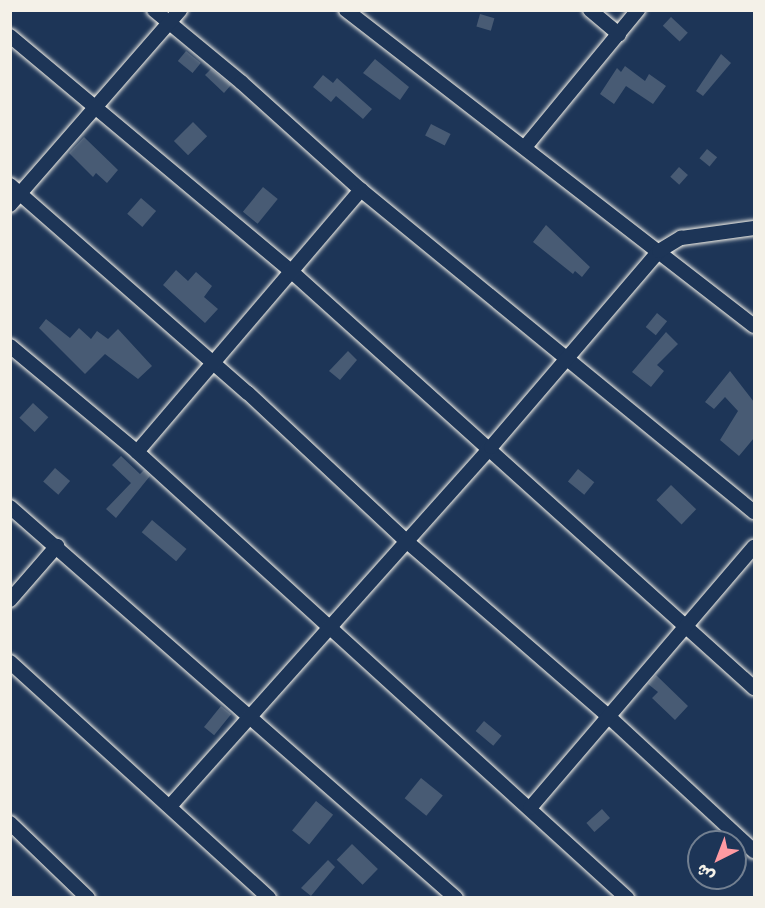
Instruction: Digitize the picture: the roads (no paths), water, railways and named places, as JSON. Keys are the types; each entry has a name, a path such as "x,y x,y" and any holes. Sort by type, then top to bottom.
{"street":[{"path":"153,10 241,82 361,190 754,512"},
{"path":"10,205 16,190 98,109 180,10"},
{"path":"346,10 754,326"},
{"path":"590,10 619,34"},
{"path":"525,147 638,10"},
{"path":"10,36 292,272 491,447 684,627 754,688"},
{"path":"16,190 214,363 405,540 608,716 754,851"},
{"path":"137,452 361,190"},
{"path":"171,805 405,540 491,447 659,251 681,238 754,228"},
{"path":"10,346 137,452 627,897"},
{"path":"10,507 250,714 456,897"},
{"path":"10,600 57,546"},
{"path":"530,808 754,546"},
{"path":"10,662 171,805 269,897"},
{"path":"10,823 88,897"}]}
